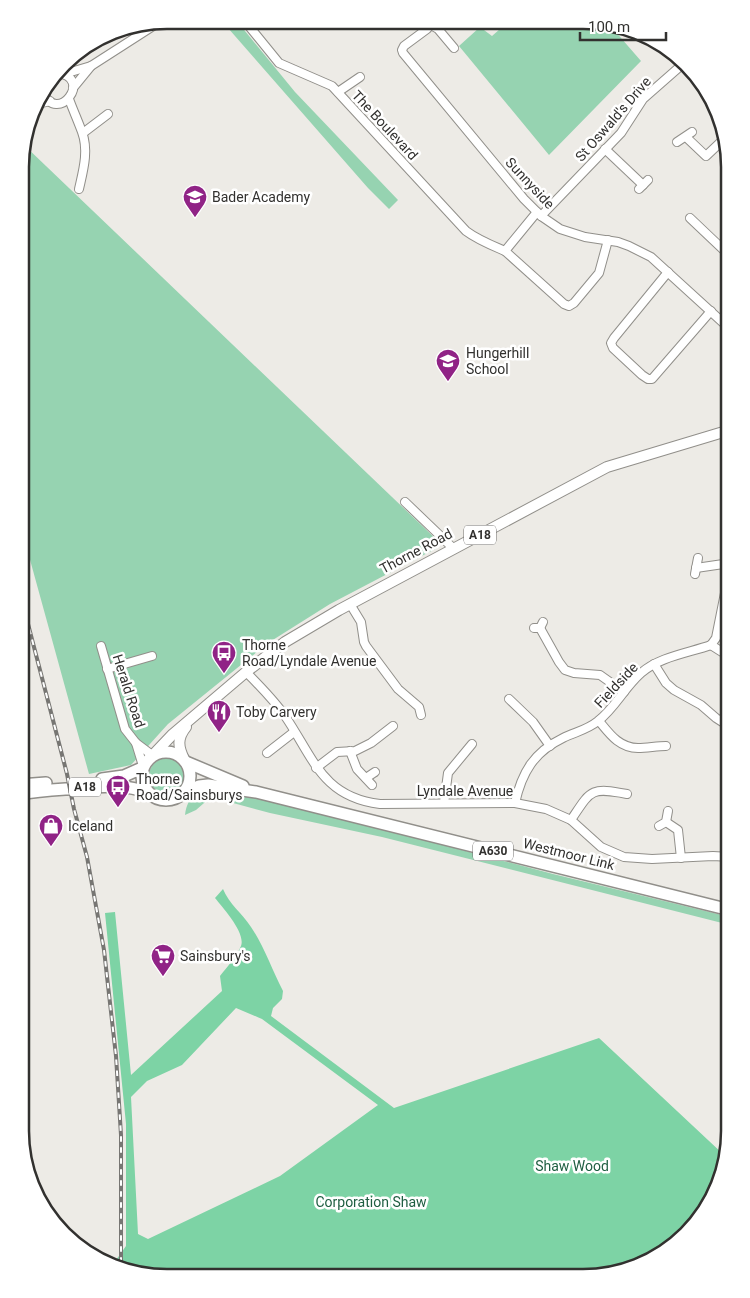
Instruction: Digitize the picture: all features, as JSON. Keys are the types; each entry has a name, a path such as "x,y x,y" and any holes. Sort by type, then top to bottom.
{"highway":[{"path":"153,755 165,751 173,752 185,761"},
{"name":"A18","path":"29,784 115,778 131,774 143,767 153,755"},
{"name":"A18","path":"29,793 115,785 137,789 159,799 167,800 182,794 188,785 190,772 185,761"},
{"name":"Westmoor Link","path":"185,761 256,792"},
{"path":"143,767 142,782 149,793"},
{"name":"Westmoor Link","path":"182,794 199,786 256,792 721,908"}],"main road":[{"name":"Thorne Road","path":"194,716 285,642 350,604 607,467 721,433"},
{"name":"A18","path":"153,755 194,716"},
{"name":"A18","path":"185,761 180,752 179,739 194,716"}],"street":[{"name":"The Boulevard","path":"251,29 279,63 326,82 338,92 466,231 481,241 505,251 564,304 572,305 599,273 608,240"},
{"name":"Sunnyside","path":"425,29 404,46 403,53 514,187 539,214 568,233 608,240 638,250 668,272 721,320"},
{"path":"438,29 454,48"},
{"path":"67,72 90,66 146,30"},
{"path":"73,88 90,66"},
{"name":"St Oswald's Drive","path":"539,214 605,150 621,133 643,99 679,67"},
{"path":"60,104 69,99 73,88 70,80 63,76"},
{"path":"338,92 360,77"},
{"path":"47,98 50,101"},
{"path":"69,99 83,133 86,161 79,190"},
{"path":"45,102 50,101 60,104 76,119"},
{"path":"83,133 108,114"},
{"path":"677,142 689,135 706,156 719,143"},
{"path":"605,150 643,185"},
{"path":"505,251 539,214"},
{"path":"689,216 721,247"},
{"path":"668,272 614,338 611,343 612,348 645,377 652,379 711,311"},
{"path":"405,502 454,549"},
{"path":"698,558 696,571 721,565"},
{"path":"350,604 361,622 366,646 398,689 419,708 422,715"},
{"path":"721,622 716,638 711,645 721,651"},
{"path":"539,626 565,670 574,673 600,675 624,692"},
{"name":"Fieldside","path":"515,802 519,784 524,774 540,754 563,738 599,721 642,672 654,664 711,645"},
{"name":"Herald Road","path":"101,646 125,728 136,743 153,755"},
{"path":"107,669 152,656"},
{"path":"654,664 666,683 674,690 701,705 721,721"},
{"name":"Lyndale Avenue","path":"246,672 277,706 316,768 336,787 360,800 380,804 515,802 546,809 571,820 601,847 614,854 634,858 721,857"},
{"path":"510,699 533,722 550,746"},
{"path":"599,721 614,739 625,746 637,748 666,746"},
{"path":"316,768 334,754 342,751 355,751 370,743 393,726"},
{"path":"267,753 294,732"},
{"name":"Herald Road","path":"136,743 143,767"},
{"path":"444,803 448,773 472,744"},
{"path":"350,752 353,763 372,785"},
{"path":"366,778 374,772"},
{"path":"571,820 586,799 594,792 605,790 628,794"},
{"path":"668,811 663,824 678,830 681,858"}],"green space":[{"path":"229,29 243,29 295,92 398,200 389,209 368,188"},
{"path":"478,29 483,29 492,36 500,29 583,29 616,33 641,61 549,155 459,46"},
{"path":"30,151 438,541 437,548 330,604 268,643 168,724 131,765 89,774 29,556"},
{"path":"167,758 180,763 185,776 180,789 167,794 154,789 149,776 154,763"},
{"path":"216,791 258,796 553,874 721,915 721,923 382,837 270,813 211,797 196,810 185,815 186,808 191,799 204,793"},
{"name":"Shaw Wood","path":"223,889 256,934 283,991 282,999 273,1008 271,1016 394,1108 599,1038 720,1151 714,1175 698,1208 681,1229 652,1251 619,1265 601,1268 167,1269 131,1265 116,1260 126,1246 126,1124 105,913 115,912 131,1075 222,991 220,976 237,954 242,941 233,921 215,898","holes":["236,1008 262,1019 378,1105 280,1176 148,1239 138,1234 131,1097 147,1081 182,1065"]}],"railway":[{"path":"29,628 87,857 104,950 116,1056 121,1135 121,1261"}],"place":[{"name":"Bader Academy","path":"195,218"},
{"name":"Hungerhill School","path":"448,382"},
{"name":"Thorne Road/Lyndale Avenue","path":"224,674"},
{"name":"Toby Carvery","path":"219,733"},
{"name":"Thorne Road/Sainsburys","path":"118,808"},
{"name":"Iceland","path":"51,847"},
{"name":"Sainsbury's","path":"163,977"}],"park label":[{"name":"Corporation Shaw","path":"371,1202"}]}
